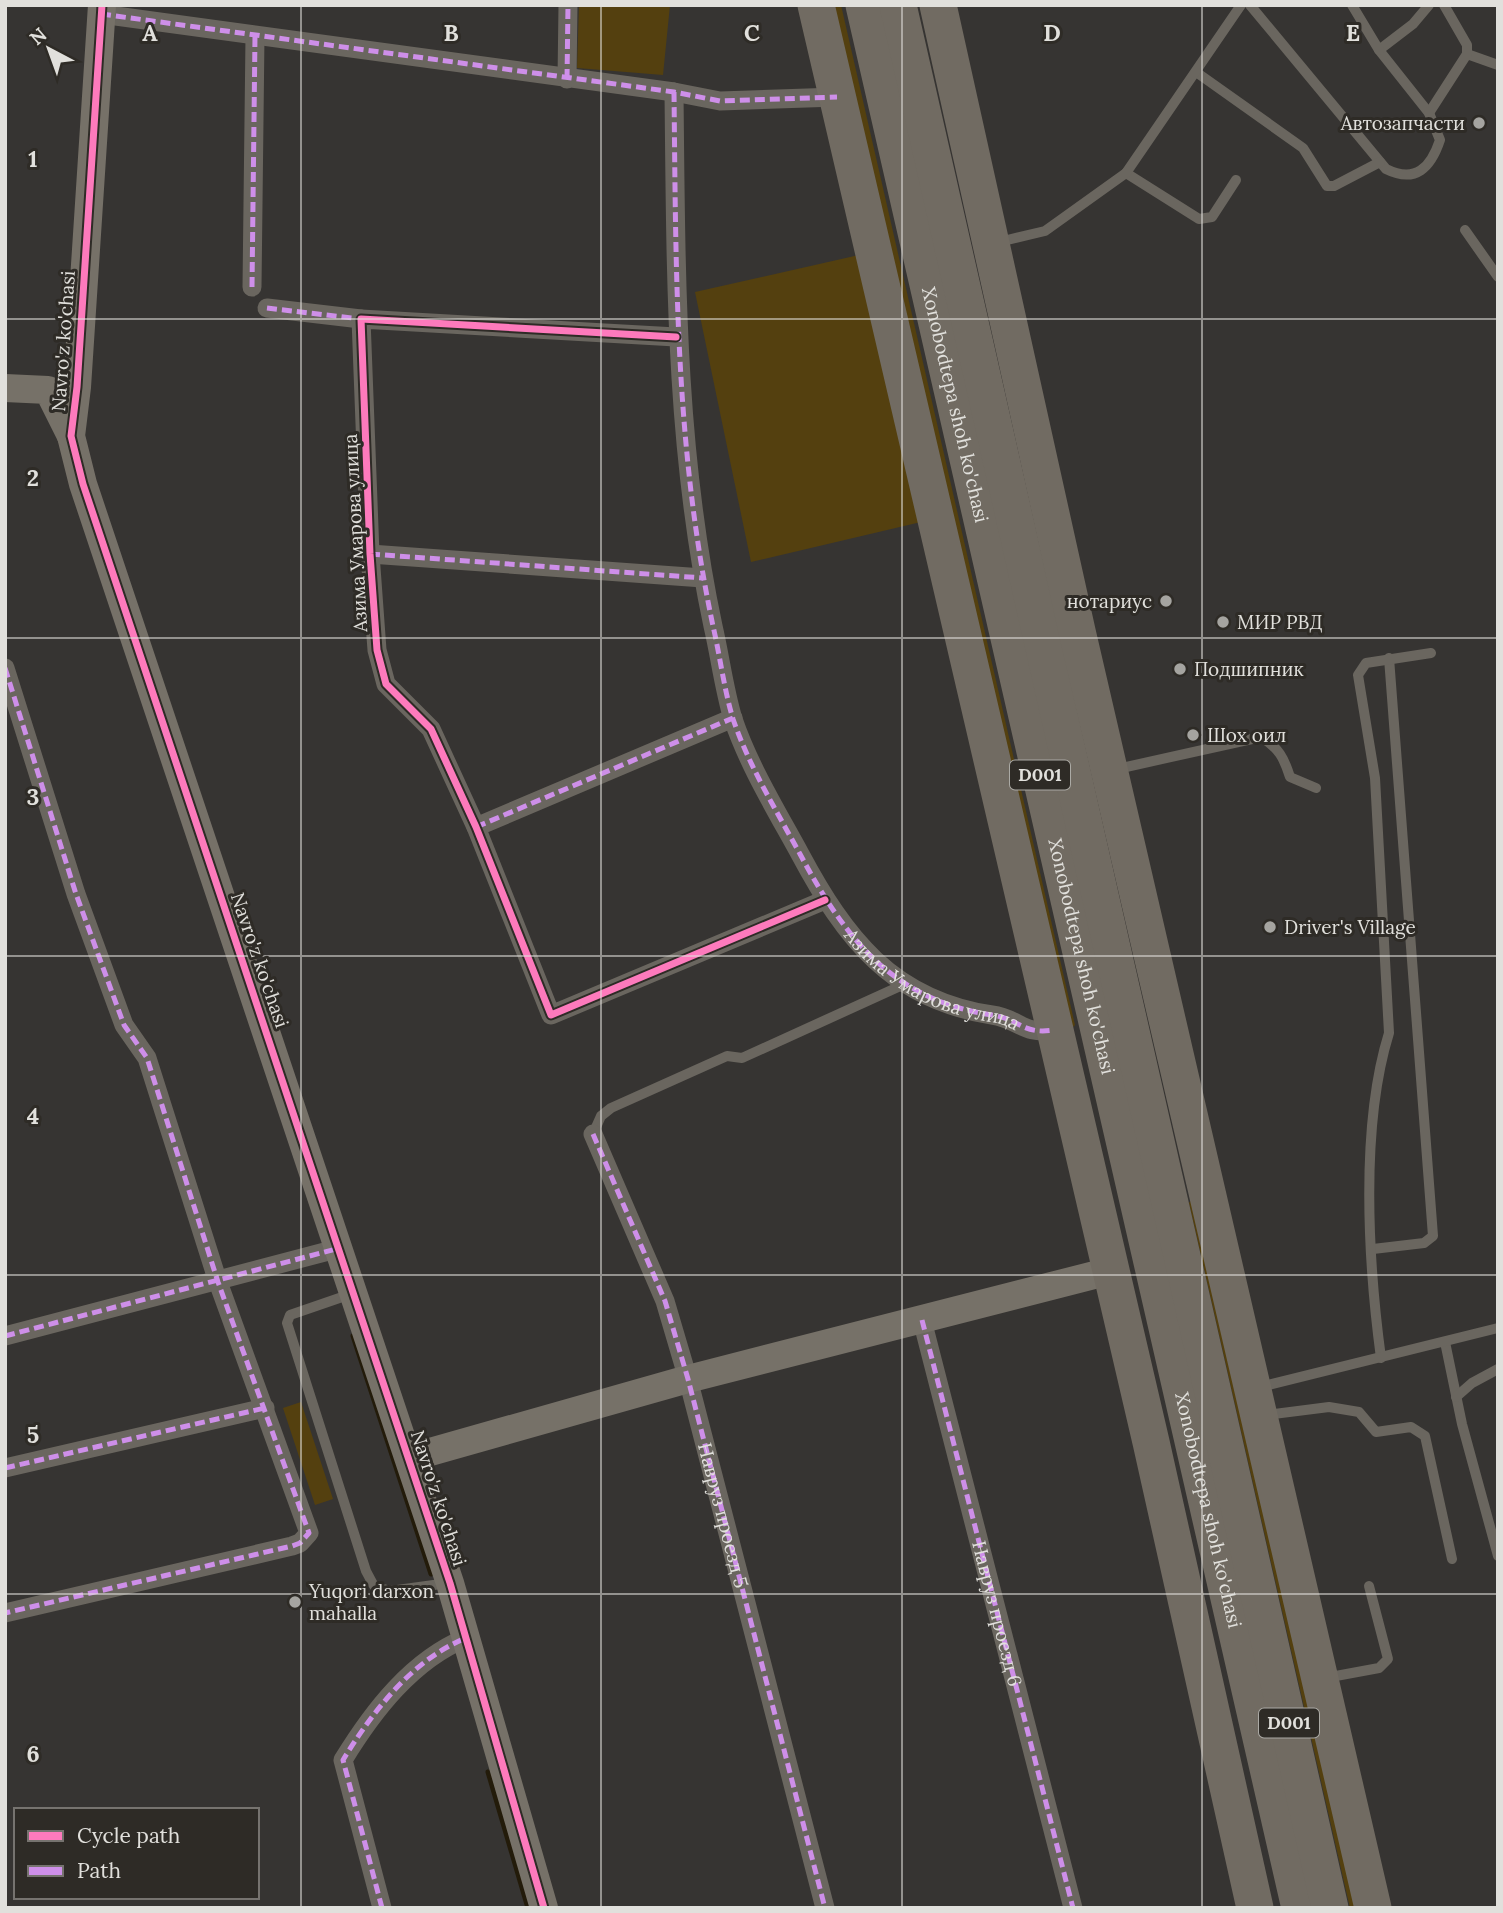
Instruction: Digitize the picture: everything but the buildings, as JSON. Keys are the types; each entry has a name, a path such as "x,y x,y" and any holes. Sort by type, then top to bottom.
{"highway":[{"path":"816,5 1253,1898"},
{"name":"Xonobodtepa shoh ko'chasi","path":"864,5 1094,1011 1330,1908"},
{"name":"Xonobodtepa shoh ko'chasi","path":"898,5 1176,1224 1281,1825 1300,1908"},
{"path":"938,5 1114,788 1373,1908"},
{"path":"1094,864 1114,788"},
{"path":"1058,1046 1094,1011"},
{"path":"1176,1224 1199,1156"},
{"path":"1253,1898 1281,1825"}],"street":[{"path":"567,79 568,5"},
{"path":"102,10 255,36 674,92 720,101 837,97"},
{"name":"Navro'z ko'chasi","path":"102,10 78,387 71,436 83,485 450,1583 544,1908"},
{"path":"252,287 255,36"},
{"name":"Азима Умарова улица","path":"674,92 676,337 690,492 703,578 733,718 753,765 825,900 870,958 948,1007 1006,1017 1058,1046"},
{"path":"267,308 361,319 676,337"},
{"name":"Азима Умарова улица","path":"361,319 370,554 377,650 386,684 431,729 476,827 551,1015 825,900"},
{"path":"5,388 48,390 78,387"},
{"path":"48,390 71,436"},
{"name":"Азима Умарова улица","path":"370,554 703,578"},
{"path":"5,668 76,894 124,1025 146,1058 218,1282 309,1527 309,1533 300,1543 5,1613"},
{"path":"476,827 733,718"},
{"name":"Навруз проезд 5","path":"593,1134 665,1301 688,1379 825,1908"},
{"path":"5,1336 340,1248"},
{"path":"409,1458 688,1379 1110,1271"},
{"name":"Навруз проезд 6","path":"922,1320 1073,1908"},
{"path":"5,1468 265,1408"},
{"path":"382,1908 342,1760 363,1728 410,1674 438,1650 466,1638"}],"lane":[{"path":"992,243 1045,231 1126,173 1241,5"},
{"path":"1250,5 1380,162 1395,173 1414,175 1433,161 1440,140 1429,113 1379,50 1352,5"},
{"path":"1379,50 1413,24 1429,5"},
{"path":"1429,113 1467,54 1467,45 1444,5"},
{"path":"1467,54 1498,65"},
{"path":"1196,72 1303,148 1328,186 1334,186 1380,162"},
{"path":"1126,173 1199,219 1212,217 1236,180"},
{"path":"1465,230 1498,277"},
{"path":"1381,1357 1375,1311 1370,1183 1377,1080 1389,1033 1375,778 1358,675 1366,663 1431,653"},
{"path":"1373,1249 1424,1244 1433,1236 1389,658"},
{"path":"1114,788 1261,737 1275,745 1283,755 1290,778 1316,788"},
{"path":"593,1134 601,1116 611,1108 727,1056 742,1058 908,983"},
{"path":"355,1293 300,1309 290,1315 287,1323 366,1571 374,1586 390,1591 450,1583"},
{"path":"1256,1403 1381,1357 1498,1328"},
{"path":"1445,1342 1456,1397 1498,1556"},
{"path":"1456,1397 1472,1383 1498,1369"},
{"path":"1256,1403 1276,1412 1329,1407 1359,1412 1376,1432 1411,1427 1425,1436 1452,1559"},
{"path":"1321,1679 1379,1668 1388,1659 1369,1586"}],"shaded area":[{"path":"579,5 670,5 663,75 577,68"},
{"path":"829,5 841,5 1075,1025 1065,1035"},
{"path":"859,255 921,522 751,562 695,292"},
{"path":"1197,1192 1363,1908 1350,1908 1189,1203"},
{"path":"301,1402 333,1499 315,1505 283,1408"}],"waterway":[{"path":"353,1336 431,1574"},
{"path":"488,1772 528,1908"}],"marked path":[{"path":"567,79 568,5"},
{"path":"101,14 674,92 720,101 837,97"},
{"path":"252,287 255,36"},
{"path":"674,92 677,294 684,426 700,559 727,696 739,736 764,788 817,884 854,938 875,960 899,980 926,995 957,1007 1001,1017 1028,1029 1054,1030"},
{"path":"267,308 361,319"},
{"path":"370,554 703,578"},
{"path":"5,668 76,894 124,1025 147,1058 218,1282 309,1533 300,1543 292,1546 5,1613"},
{"path":"476,827 733,718"},
{"path":"593,1134 665,1301 688,1379 825,1908"},
{"path":"5,1336 340,1248"},
{"path":"922,1320 1073,1908"},
{"path":"5,1468 265,1408"},
{"path":"382,1908 343,1760 367,1723 411,1673 428,1659 466,1638"}],"cycle path":[{"path":"102,5 77,387 71,436 83,484 450,1583 544,1908"},
{"path":"676,337 361,319 370,554 377,650 386,684 431,729 476,827 551,1015 825,900"}],"place":[{"name":"Автозапчасти","path":"1479,123"},
{"name":"нотариус","path":"1166,601"},
{"name":"МИР РВД","path":"1223,622"},
{"name":"Подшипник","path":"1180,669"},
{"name":"Шох оил","path":"1193,735"},
{"name":"Driver's Village","path":"1270,927"},
{"name":"Yuqori darxon mahalla","path":"295,1602"}]}
